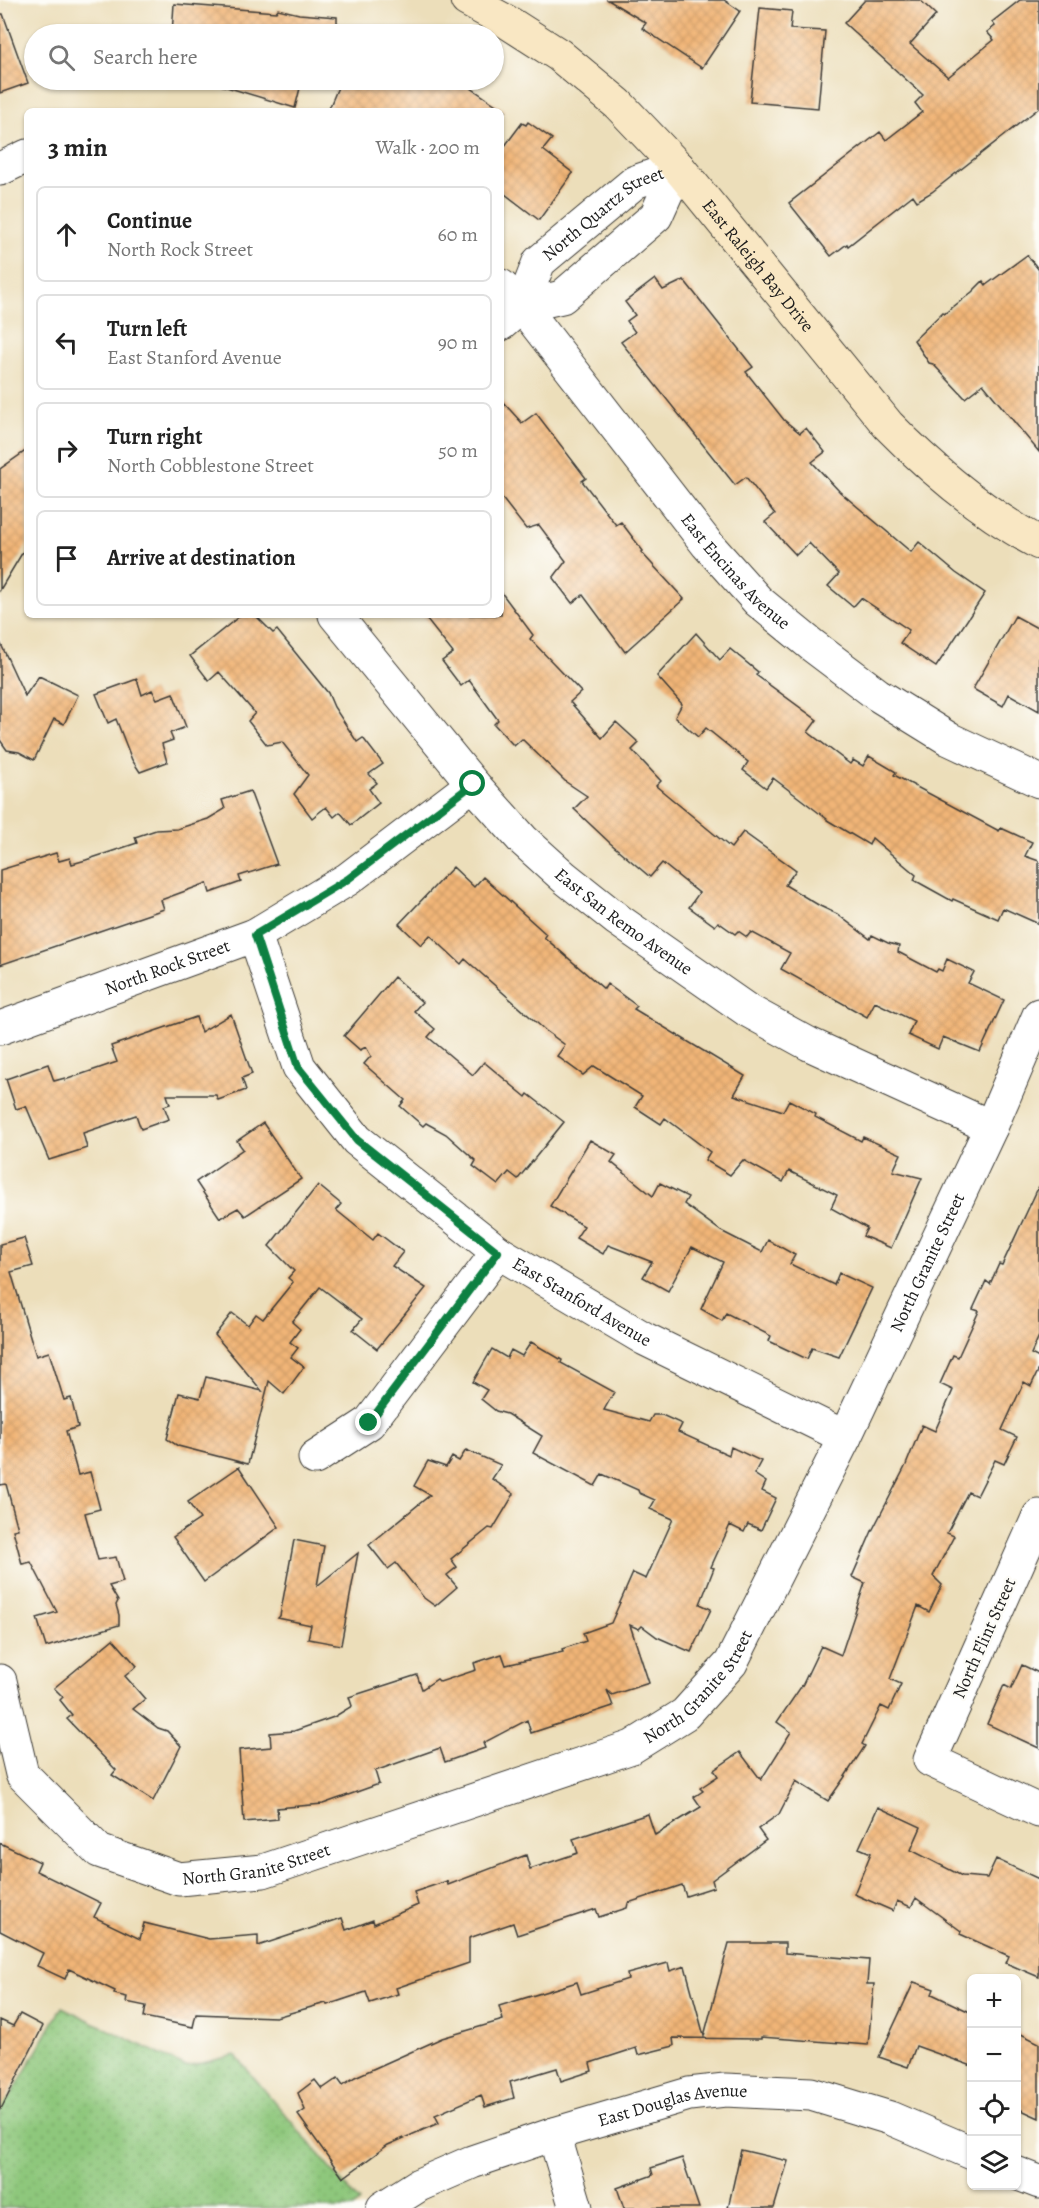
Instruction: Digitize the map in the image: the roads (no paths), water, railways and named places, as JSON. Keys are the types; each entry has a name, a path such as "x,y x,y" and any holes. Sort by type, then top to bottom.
{"street":[{"name":"East Raleigh Bay Drive","path":"467,0 509,23 559,55 618,104 678,167 888,425 923,461 957,490 989,513 1039,543"},
{"path":"0,169 24,157"},
{"name":"North Quartz Street","path":"508,305 562,297 657,216 678,167"},
{"name":"East Encinas Avenue","path":"508,305 707,544 758,601 813,646 878,694 949,739 1039,781"},
{"name":"East San Remo Avenue","path":"337,618 473,784 524,840 564,877 618,920 727,996 809,1044 991,1127"},
{"name":"North Rock Street","path":"0,1028 255,935 348,879 473,784"},
{"name":"East Stanford Avenue","path":"255,935 298,1067 357,1140 498,1252 645,1339 845,1437"},
{"name":"North Granite Street","path":"0,1681 22,1774 99,1851 179,1880 263,1871 632,1747 685,1714 731,1663 845,1437 991,1127 1039,1015"},
{"path":"315,1458 369,1423 498,1252"},
{"name":"North Flint Street","path":"1039,1516 930,1760 1039,1811"},
{"name":"East Douglas Avenue","path":"383,2208 419,2185 472,2162 554,2134 688,2094 725,2090 811,2094 879,2114 967,2151"},
{"path":"554,2134 576,2208"},
{"path":"1021,2175 1039,2182"}]}
